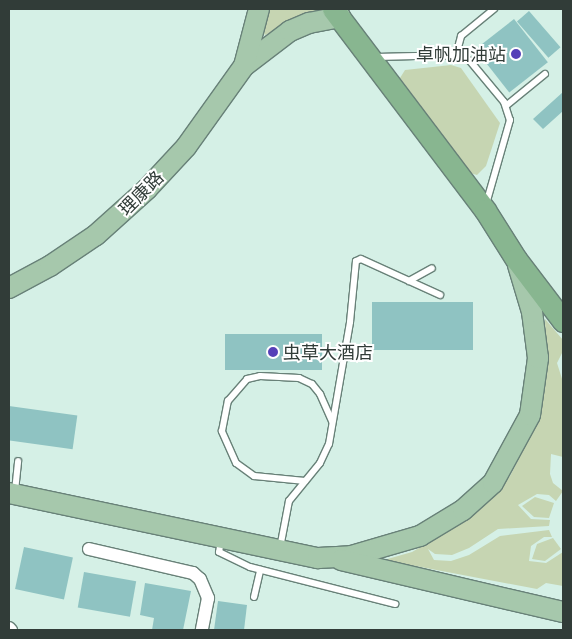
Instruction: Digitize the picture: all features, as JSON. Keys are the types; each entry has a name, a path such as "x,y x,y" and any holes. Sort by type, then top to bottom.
{"highway":[{"path":"337,13 485,210 516,259 563,321"}],"main road":[{"name":"理康路","path":"244,66 259,9"},
{"name":"理康路","path":"9,288 74,251 114,220 186,147 244,66 290,30 337,13"},
{"path":"331,558 395,545 442,524 493,483 509,457 530,415 538,358 532,312 516,259"},
{"path":"12,494 280,552 331,558 563,612"}],"street":[{"path":"89,548 194,573 204,585 208,598 202,630"}],"lane":[{"path":"456,55 461,36 494,9"},
{"path":"370,58 456,55 470,61 506,105 509,126 485,210"},
{"path":"506,105 545,74"},
{"path":"280,552 286,508 327,452 347,339 356,261 362,259 440,295"},
{"path":"409,281 432,268"},
{"path":"305,482 254,476 236,463 222,431 228,401 247,379 260,376 299,378 306,380 320,394 333,422"},
{"path":"12,494 18,461"},
{"path":"222,539 219,552 260,570 395,604"},
{"path":"254,597 260,570"}],"green space":[{"path":"268,9 320,9 265,35 262,31"},
{"path":"451,65 461,68 500,123 486,166 477,175 470,173 400,78 405,70"},
{"path":"545,319 563,340 563,351 557,363 563,382 563,457 551,454 550,474 553,483 563,491 556,501 549,495 537,494 518,505 531,519 550,520 549,526 498,529 469,548 452,555 435,554 428,549 434,560 451,561 469,555 500,536 549,530 552,537 544,537 531,546 529,561 546,563 563,552 563,586 546,583 537,589 384,560 412,552 466,521 510,476 533,430 546,365"},
{"path":"535,497 554,503 549,518 534,517 522,506"},
{"path":"553,538 561,549 545,561 532,559 537,544"}],"building":[{"path":"529,11 560,47 548,58 517,21"},
{"path":"514,19 548,62 509,93 475,49"},
{"path":"563,92 563,111 543,129 533,119"},
{"path":"372,302 473,302 473,350 372,350"},
{"name":"虫草大酒店","path":"225,334 322,334 322,370 225,370"},
{"path":"9,406 77,416 73,449 9,440"},
{"path":"24,547 73,557 64,599 15,589"},
{"path":"84,572 136,581 130,617 78,607"},
{"path":"145,583 191,591 183,630 152,630 154,618 140,615"},
{"path":"218,601 247,605 244,630 214,630"}],"place":[{"name":"卓帆加油站","path":"516,54"},
{"name":"虫草大酒店","path":"273,352"}]}
